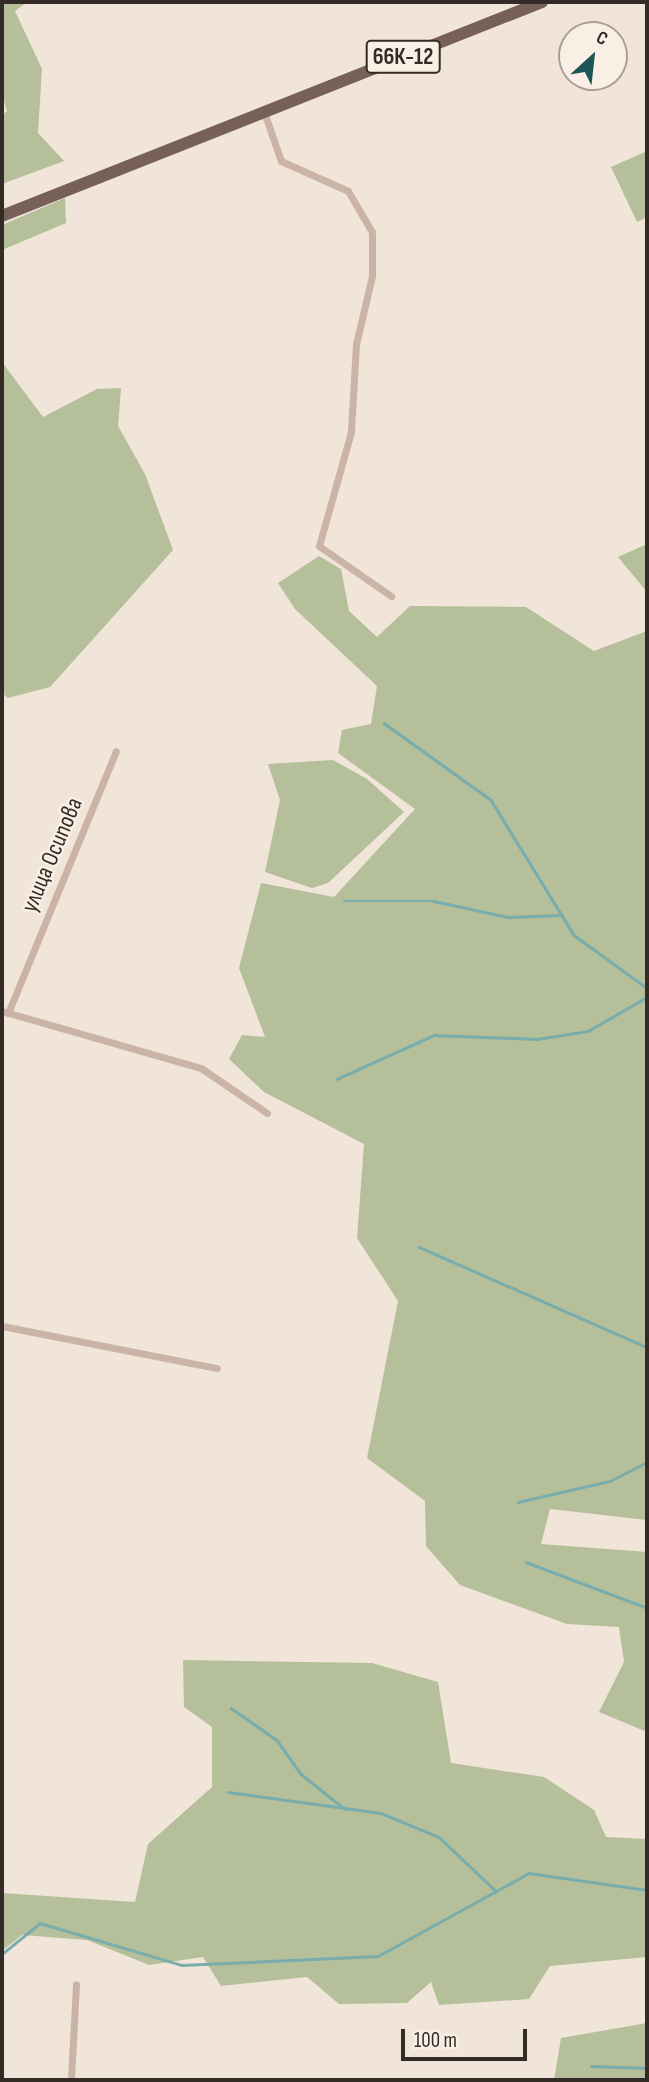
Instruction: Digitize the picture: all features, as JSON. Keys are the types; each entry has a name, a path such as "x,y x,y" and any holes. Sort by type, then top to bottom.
{"main road":[{"name":"66К-12","path":"2,216 542,2"}],"street":[{"path":"264,112 281,161 348,191 372,232 372,276 356,345 351,432 319,546 391,596"},
{"name":"улица Осипова","path":"5,1012 116,751"},
{"path":"5,1012 201,1068 267,1113"},
{"path":"2,1326 217,1368"},
{"path":"71,2080 76,1984"}],"green space":[{"path":"2,2 27,2 15,11 42,69 38,133 64,161 2,184 2,115 7,111 2,95"},
{"path":"647,151 647,217 637,222 611,167"},
{"path":"65,198 66,223 2,250 2,225"},
{"path":"2,362 43,417 97,389 121,388 118,426 145,474 173,550 50,687 8,698 2,693"},
{"path":"647,544 647,592 618,557"},
{"path":"319,556 341,569 349,611 377,637 410,606 526,607 594,651 647,631 647,1520 550,1509 541,1544 647,1552 647,1732 599,1712 624,1662 619,1627 567,1624 460,1585 426,1546 425,1501 367,1458 398,1301 357,1238 364,1144 264,1092 229,1059 242,1035 265,1037 239,968 261,883 334,897 415,809 338,753 342,730 371,724 377,686 295,609 278,583"},
{"path":"333,760 367,779 404,812 328,883 312,888 265,872 280,800 268,764"},
{"path":"183,1660 372,1663 438,1682 451,1763 544,1777 594,1810 606,1837 647,1839 647,1957 550,1966 529,1999 439,2005 431,1982 407,2003 339,2004 307,1977 221,1986 203,1957 149,1965 87,1940 22,1935 2,1951 2,1893 135,1902 148,1844 212,1787 212,1727 184,1707"},
{"path":"647,2023 647,2080 554,2080 561,2038"}],"waterway":[{"path":"384,723 491,800 574,935 647,988"},
{"path":"344,901 434,901 508,917 562,915"},
{"path":"337,1079 434,1035 537,1039 588,1031 647,997"},
{"path":"419,1247 647,1347"},
{"path":"518,1502 610,1481 647,1462"},
{"path":"526,1562 647,1608"},
{"path":"231,1708 277,1740 301,1774 345,1809"},
{"path":"228,1792 381,1813 439,1837 496,1891"},
{"path":"2,1954 40,1923 182,1965 378,1956 529,1873 647,1890"},
{"path":"591,2066 647,2068"}]}
